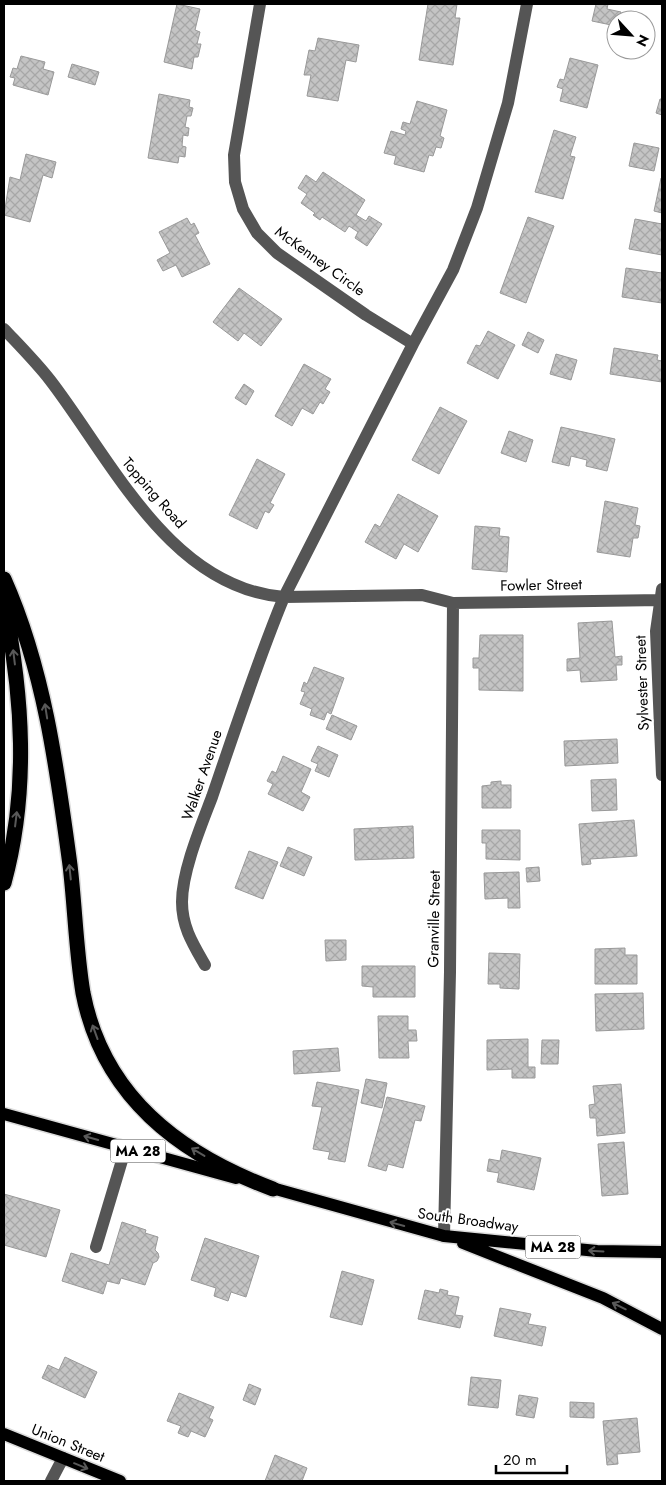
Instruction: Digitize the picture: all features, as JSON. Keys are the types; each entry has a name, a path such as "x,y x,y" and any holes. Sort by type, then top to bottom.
{"highway":[{"path":"4,579 19,618 43,695 70,865 83,993 94,1033 125,1090 154,1122 193,1150 222,1167 273,1189"},
{"path":"4,603 18,690 21,740 19,797 4,884"}],"main road":[{"name":"MA 28","path":"4,1114 273,1189"},
{"name":"South Broadway","path":"273,1189 444,1236 597,1251 662,1252"},
{"path":"444,1236 603,1298 662,1329"},
{"name":"Union Street","path":"4,1434 120,1481"}],"street":[{"name":"McKenney Circle","path":"260,4 234,155 235,182 243,209 257,233 277,253 366,315 413,344"},
{"path":"284,597 413,344 453,270 478,208 508,103 527,4"},
{"name":"Topping Road","path":"4,329 50,381 102,456 148,516 199,563 221,578 252,592 284,597 422,595"},
{"name":"Fowler Street","path":"422,595 453,603 662,597"},
{"name":"Walker Avenue","path":"205,964 184,924 182,902 184,879 263,649 284,597"},
{"name":"Sylvester Street","path":"662,597 656,631 662,775"},
{"name":"Granville Street","path":"444,1236 450,972 453,603"},
{"path":"96,1247 126,1147"},
{"path":"51,1481 63,1458"}],"building":[{"path":"177,4 200,9 195,30 200,32 197,44 201,44 198,57 194,57 192,69 164,62"},
{"path":"428,4 457,4 455,18 460,18 453,65 419,60"},
{"path":"596,4 608,4 607,9 612,10 606,10 606,24 592,21"},
{"path":"318,38 359,45 356,62 346,60 338,101 307,96 311,75 304,75 309,50 315,51"},
{"path":"21,56 45,62 43,69 54,72 48,95 13,85 15,78 10,77 13,68 17,69"},
{"path":"570,58 598,65 587,108 560,101 563,89 557,87 560,79 564,80"},
{"path":"72,64 99,72 95,85 68,77"},
{"path":"159,94 190,100 189,107 193,108 191,116 187,116 185,127 189,128 188,136 183,135 182,146 186,147 185,157 179,156 178,163 148,158"},
{"path":"660,99 662,99 662,115 656,113"},
{"path":"417,101 447,110 440,136 444,138 441,148 436,147 433,156 429,155 424,172 394,164 396,156 384,153 391,131 405,135 406,131 401,129 403,122 410,124"},
{"path":"554,130 576,137 570,156 575,157 563,199 535,192"},
{"path":"634,143 659,148 654,171 629,166"},
{"path":"26,154 56,162 52,178 43,175 30,222 4,215 10,177 20,180"},
{"path":"323,172 365,200 356,215 366,221 369,216 382,224 367,246 355,238 358,232 349,226 345,232 322,217 320,220 313,215 315,213 301,203 307,194 298,188 306,175 316,182"},
{"path":"662,179 662,213 654,211"},
{"path":"528,217 554,226 526,303 500,293"},
{"path":"187,218 191,225 194,223 199,233 195,235 210,264 182,277 176,265 163,271 157,260 170,253 159,232"},
{"path":"635,219 662,224 662,255 629,249"},
{"path":"626,268 662,273 662,303 622,297"},
{"path":"239,288 282,319 261,346 244,333 238,341 213,322"},
{"path":"488,331 515,345 498,379 467,363 476,345 480,346"},
{"path":"528,332 544,340 538,353 522,345"},
{"path":"614,348 658,355 657,360 662,361 662,382 610,374"},
{"path":"556,354 577,360 571,380 550,374"},
{"path":"304,364 331,379 325,389 330,392 323,404 320,402 313,414 302,408 292,426 275,416"},
{"path":"244,384 254,391 246,405 235,398"},
{"path":"440,407 467,421 439,474 412,460"},
{"path":"561,427 615,439 607,471 586,466 587,460 571,456 569,466 552,462"},
{"path":"509,431 533,440 526,462 501,453"},
{"path":"257,459 285,474 270,503 274,505 269,513 265,511 257,529 229,515"},
{"path":"398,494 438,516 418,552 404,544 396,559 365,542 375,524 380,527"},
{"path":"605,501 638,508 635,525 640,526 638,538 633,538 630,557 597,552"},
{"path":"475,526 500,528 499,536 509,537 507,572 472,569"},
{"path":"612,621 615,657 622,656 622,665 616,665 617,680 581,682 580,670 567,671 567,659 580,658 578,623"},
{"path":"480,635 523,635 523,691 479,690 479,668 473,668 473,658 479,658"},
{"path":"314,667 344,678 331,714 327,712 324,720 310,715 312,709 300,704 305,692 301,691 304,682 307,684"},
{"path":"332,715 357,726 351,740 326,729"},
{"path":"617,739 618,763 565,766 564,741"},
{"path":"318,746 338,755 329,777 315,771 318,764 311,761"},
{"path":"283,756 311,769 301,792 310,797 303,811 268,794 273,784 267,781 272,771 276,773"},
{"path":"616,779 617,810 592,811 591,780"},
{"path":"501,781 501,785 511,785 511,808 482,808 482,786 491,785 491,782"},
{"path":"634,820 637,856 590,859 591,864 582,865 579,824"},
{"path":"413,826 414,858 355,860 354,829"},
{"path":"482,830 520,830 520,860 486,859 486,843 482,843"},
{"path":"288,847 312,857 304,876 280,866"},
{"path":"249,851 278,862 263,899 235,888"},
{"path":"539,867 540,881 527,882 526,868"},
{"path":"519,872 520,908 508,908 508,898 485,899 484,873"},
{"path":"325,940 346,940 346,960 326,961"},
{"path":"625,948 625,955 637,955 637,984 595,984 595,949"},
{"path":"489,953 520,954 519,989 500,988 500,984 488,984"},
{"path":"362,966 415,966 415,997 373,997 373,987 362,986"},
{"path":"643,993 644,1029 596,1031 595,994"},
{"path":"378,1016 408,1016 408,1030 416,1030 417,1041 408,1041 409,1058 379,1058"},
{"path":"528,1039 528,1067 535,1067 535,1078 512,1078 512,1069 487,1070 487,1040"},
{"path":"542,1040 559,1040 558,1064 541,1064"},
{"path":"338,1048 340,1071 294,1074 293,1051"},
{"path":"366,1079 387,1083 382,1108 361,1103"},
{"path":"317,1082 359,1090 345,1162 328,1159 330,1152 313,1149 322,1107 312,1106"},
{"path":"621,1084 625,1133 597,1136 596,1118 590,1118 589,1105 595,1104 593,1086"},
{"path":"387,1097 425,1106 421,1121 415,1120 403,1168 388,1164 386,1171 368,1166"},
{"path":"624,1142 628,1194 602,1196 598,1144"},
{"path":"502,1150 541,1158 534,1190 497,1182 499,1173 487,1171 489,1159 500,1161"},
{"path":"4,1194 60,1210 46,1257 4,1245"},
{"path":"122,1222 146,1230 145,1233 158,1237 155,1250 159,1257 153,1263 145,1285 121,1278 119,1284 107,1281 103,1294 62,1281 71,1253 109,1265"},
{"path":"205,1238 259,1256 246,1297 231,1292 228,1301 214,1296 216,1288 191,1280"},
{"path":"342,1271 374,1280 362,1325 330,1317"},
{"path":"440,1289 448,1291 447,1295 459,1297 455,1315 463,1316 460,1328 418,1319 425,1290 439,1293"},
{"path":"500,1308 531,1314 528,1324 546,1327 542,1346 494,1336"},
{"path":"65,1357 97,1372 85,1398 42,1378 48,1365 59,1370"},
{"path":"471,1377 501,1380 498,1408 468,1405"},
{"path":"249,1384 261,1389 255,1405 243,1400"},
{"path":"179,1393 214,1407 209,1418 213,1420 205,1437 191,1431 188,1437 178,1433 181,1426 167,1421"},
{"path":"519,1395 538,1398 534,1418 516,1415"},
{"path":"570,1402 594,1403 594,1418 570,1417"},
{"path":"637,1418 640,1452 617,1454 618,1464 607,1465 603,1421"},
{"path":"275,1455 307,1468 302,1481 265,1481"}]}
